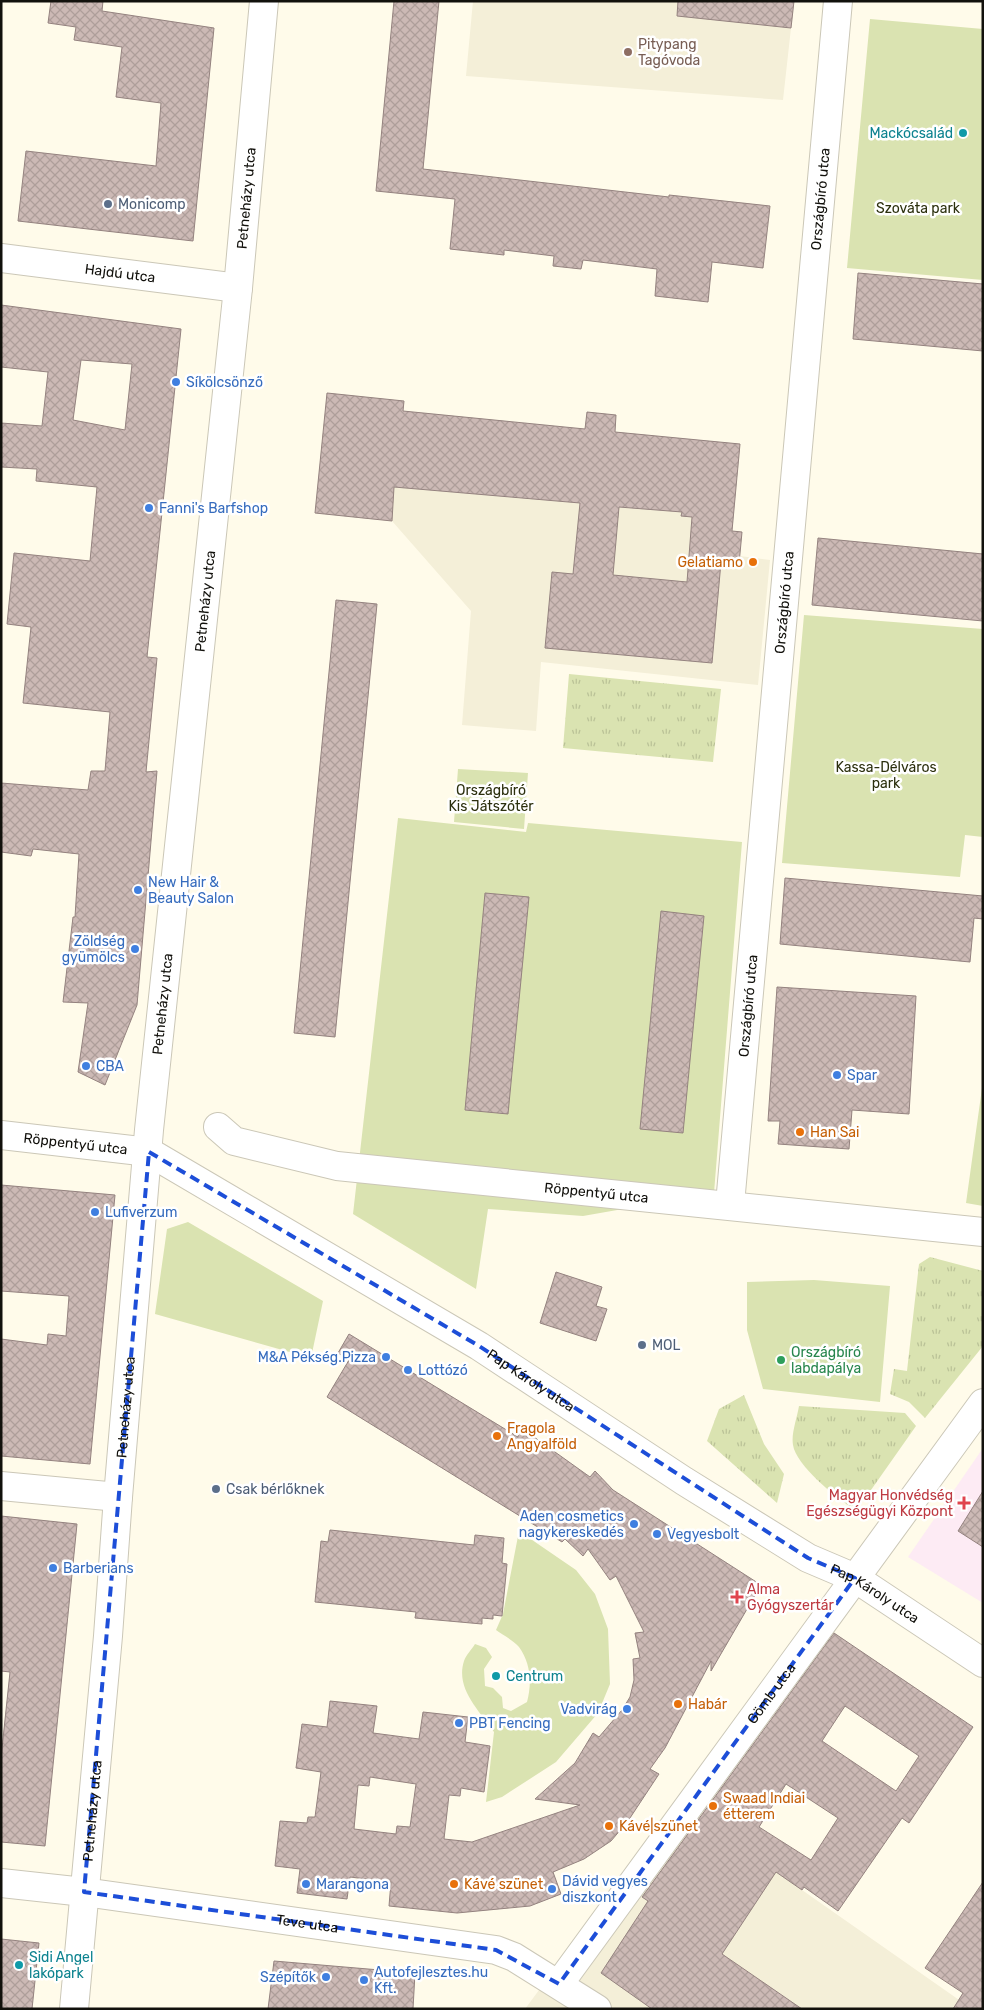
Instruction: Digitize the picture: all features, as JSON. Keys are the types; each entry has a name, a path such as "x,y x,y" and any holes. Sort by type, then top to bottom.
{"street":[{"name":"Petneházy utca","path":"74,2009 149,1152 178,850 238,288 264,1"},
{"name":"Országbíró utca","path":"730,1204 838,1"},
{"name":"Hajdú utca","path":"1,258 238,288"},
{"name":"Röppentyű utca","path":"218,1127 234,1141 337,1166 730,1204 943,1226 983,1232"},
{"name":"Röppentyű utca","path":"1,1135 149,1152"},
{"name":"Pap Károly utca","path":"149,1152 479,1346 684,1481 808,1558 855,1578 983,1663"},
{"name":"Gömb utca","path":"559,1984 983,1402"},
{"path":"1,1486 118,1497"},
{"name":"Teve utca","path":"1,1884 84,1892 496,1950 514,1957 597,2009"}],"highlighted area":[{"path":"149,1152 479,1346 808,1558 855,1578 559,1984 496,1950 84,1892"}],"shaded area":[{"name":"Pitypang Tagóvoda","path":"473,1 794,1 783,100 466,76"},
{"path":"327,393 404,401 401,427 411,412 480,419 479,426 585,429 587,412 616,415 615,432 678,438 677,451 695,440 740,444 732,528 723,530 742,532 740,556 770,560 758,685 541,662 536,731 462,725 471,611 392,521 315,513"},
{"name":"Magyar Honvédség Egészségügyi Központ","path":"983,1448 983,1603 908,1557"},
{"path":"678,1802 699,1818 972,2009 525,2009"}],"green space":[{"name":"Szováta park","path":"870,19 983,29 983,280 847,268"},
{"name":"Kassa-Délváros park","path":"804,615 983,629 983,837 965,835 960,877 782,863"},
{"path":"569,674 721,689 713,762 563,748"},
{"name":"Országbíró Kis Játszótér","path":"458,769 528,773 524,829 454,822"},
{"path":"398,818 526,832 528,823 742,842 714,1193 583,1216 488,1209 476,1289 353,1214"},
{"path":"983,1081 983,1206 966,1203"},
{"path":"188,1222 323,1301 311,1358 155,1314 167,1229"},
{"path":"930,1257 983,1271 983,1346 925,1418 909,1402 890,1394 894,1369 907,1371 919,1264"},
{"path":"814,1280 890,1286 880,1402 763,1389 747,1330 747,1282"},
{"path":"744,1395 764,1444 784,1474 777,1503 707,1441 719,1409"},
{"path":"799,1406 905,1413 916,1426 871,1490 851,1507 817,1480 801,1462 796,1453 793,1445 793,1436"},
{"path":"519,1531 576,1570 595,1594 608,1629 610,1684 598,1713 556,1762 502,1797 486,1802 494,1732 470,1699 463,1681 462,1671 464,1661 475,1644 486,1648 492,1657 484,1669 485,1686 493,1688 502,1697 503,1708 511,1711 527,1702 530,1681 523,1653 517,1645 496,1630 503,1614"}],"building":[{"path":"51,1 103,1 102,11 214,28 193,241 18,221 26,151 156,166 161,103 116,97 122,47 74,40 76,27 48,23"},
{"path":"394,1 439,1 423,169 669,197 669,195 770,206 763,268 712,262 708,302 655,296 657,269 583,260 581,269 553,266 554,256 504,250 504,255 450,249 455,199 376,191"},
{"path":"678,1 794,1 791,28 677,16"},
{"path":"858,273 983,284 983,351 853,339"},
{"path":"1,305 181,329 147,657 157,658 146,772 157,771 137,1005 105,1085 78,1072 88,1003 63,1002 73,917 75,917 79,854 33,849 31,856 1,852 1,783 88,790 91,771 105,771 110,712 23,703 31,627 7,624 14,553 90,561 97,487 36,481 37,469 1,467 1,423 42,426 48,372 1,367","holes":["81,360 132,364 125,430 73,420"]},
{"path":"327,393 404,401 403,411 585,429 587,412 616,415 615,432 740,444 732,531 742,532 739,564 721,562 712,663 545,648 552,572 573,574 580,503 394,487 392,521 315,513","holes":["619,507 682,512 681,516 692,517 687,582 613,575"]},
{"path":"818,538 983,554 983,621 812,605"},
{"path":"336,600 377,604 335,1037 294,1033"},
{"path":"785,878 983,896 983,919 974,918 970,962 780,944"},
{"path":"485,893 529,897 508,1114 465,1110"},
{"path":"661,911 704,916 683,1133 640,1129"},
{"name":"Spar","path":"777,987 916,996 909,1114 852,1110 849,1149 778,1144 780,1121 768,1121"},
{"path":"1,1185 115,1195 90,1464 1,1456 1,1339 47,1345 48,1334 66,1336 69,1296 1,1291"},
{"path":"556,1272 602,1287 596,1306 607,1309 596,1341 540,1323"},
{"path":"349,1334 518,1437 520,1427 590,1477 595,1471 613,1490 761,1585 711,1671 711,1661 665,1748 650,1769 659,1774 628,1821 611,1841 584,1859 553,1872 561,1894 530,1906 457,1913 389,1906 391,1882 350,1877 347,1899 297,1893 300,1869 275,1866 280,1821 307,1823 308,1817 315,1817 321,1772 296,1768 302,1724 327,1727 330,1701 377,1706 373,1733 419,1739 423,1712 468,1717 465,1742 490,1746 484,1792 461,1788 460,1796 449,1795 444,1839 472,1842 580,1805 535,1799 575,1763 593,1733 599,1737 622,1710 630,1697 634,1680 633,1659 640,1658 635,1633 644,1632 616,1576 610,1580 588,1549 583,1556 565,1539 562,1542 327,1397 349,1360 338,1353","holes":["370,1777 416,1784 410,1827 397,1826 396,1834 354,1829 358,1785 369,1786"]},
{"path":"983,1491 983,1547 958,1531"},
{"path":"1,1516 77,1524 45,1846 1,1842 1,1758 10,1672 1,1671"},
{"path":"330,1530 474,1545 475,1535 504,1538 502,1563 507,1564 502,1616 493,1615 493,1619 482,1618 482,1624 415,1618 416,1612 315,1602 321,1541 328,1542"},
{"path":"834,1633 973,1727 909,1823 902,1818 838,1911 804,1887 802,1890 776,1872 722,1954 802,2009 652,2009 601,1973 648,1901 642,1897","holes":["845,1706 919,1756 896,1791 822,1741","786,1784 838,1818 811,1860 759,1827"]},
{"path":"983,1882 983,2009 953,2009 963,1993 925,1968"},
{"name":"Sidi Angel lakópark","path":"1,1939 39,1943 32,2009 1,2009"},
{"path":"274,1961 415,1973 413,2009 268,2009"}],"place":[{"name":"Pitypang Tagóvoda","path":"628,52"},
{"name":"Mackócsalád","path":"963,133"},
{"name":"Monicomp","path":"108,204"},
{"name":"Síkölcsönző","path":"176,382"},
{"name":"Fanni's Barfshop","path":"149,508"},
{"name":"Gelatiamo","path":"753,562"},
{"name":"New Hair & Beauty Salon","path":"138,890"},
{"name":"Zöldség gyümölcs","path":"135,949"},
{"name":"CBA","path":"86,1066"},
{"name":"Spar","path":"837,1075"},
{"name":"Han Sai","path":"800,1132"},
{"name":"Lufiverzum","path":"95,1212"},
{"name":"MOL","path":"642,1345"},
{"name":"M&A Pékség.Pizza","path":"386,1357"},
{"name":"Országbíró labdapálya","path":"781,1360"},
{"name":"Lottózó","path":"408,1370"},
{"name":"Fragola Angyalföld","path":"497,1436"},
{"name":"Csak bérlőknek","path":"216,1489"},
{"name":"Magyar Honvédség Egészségügyi Központ","path":"964,1503"},
{"name":"Aden cosmetics nagykereskedés","path":"634,1524"},
{"name":"Vegyesbolt","path":"657,1534"},
{"name":"Barberians","path":"53,1568"},
{"name":"Alma Gyógyszertár","path":"737,1597"},
{"name":"Centrum","path":"496,1676"},
{"name":"Habár","path":"678,1704"},
{"name":"Vadvirág","path":"627,1709"},
{"name":"PBT Fencing","path":"459,1723"},
{"name":"Swaad Indiai étterem","path":"713,1806"},
{"name":"Kávé|szünet","path":"609,1826"},
{"name":"Marangona","path":"306,1884"},
{"name":"Kávé szünet","path":"454,1884"},
{"name":"Dávid vegyes diszkont","path":"552,1889"},
{"name":"Sidi Angel lakópark","path":"19,1965"},
{"name":"Szépítők","path":"326,1977"},
{"name":"Autofejlesztes.hu Kft.","path":"364,1980"}]}
